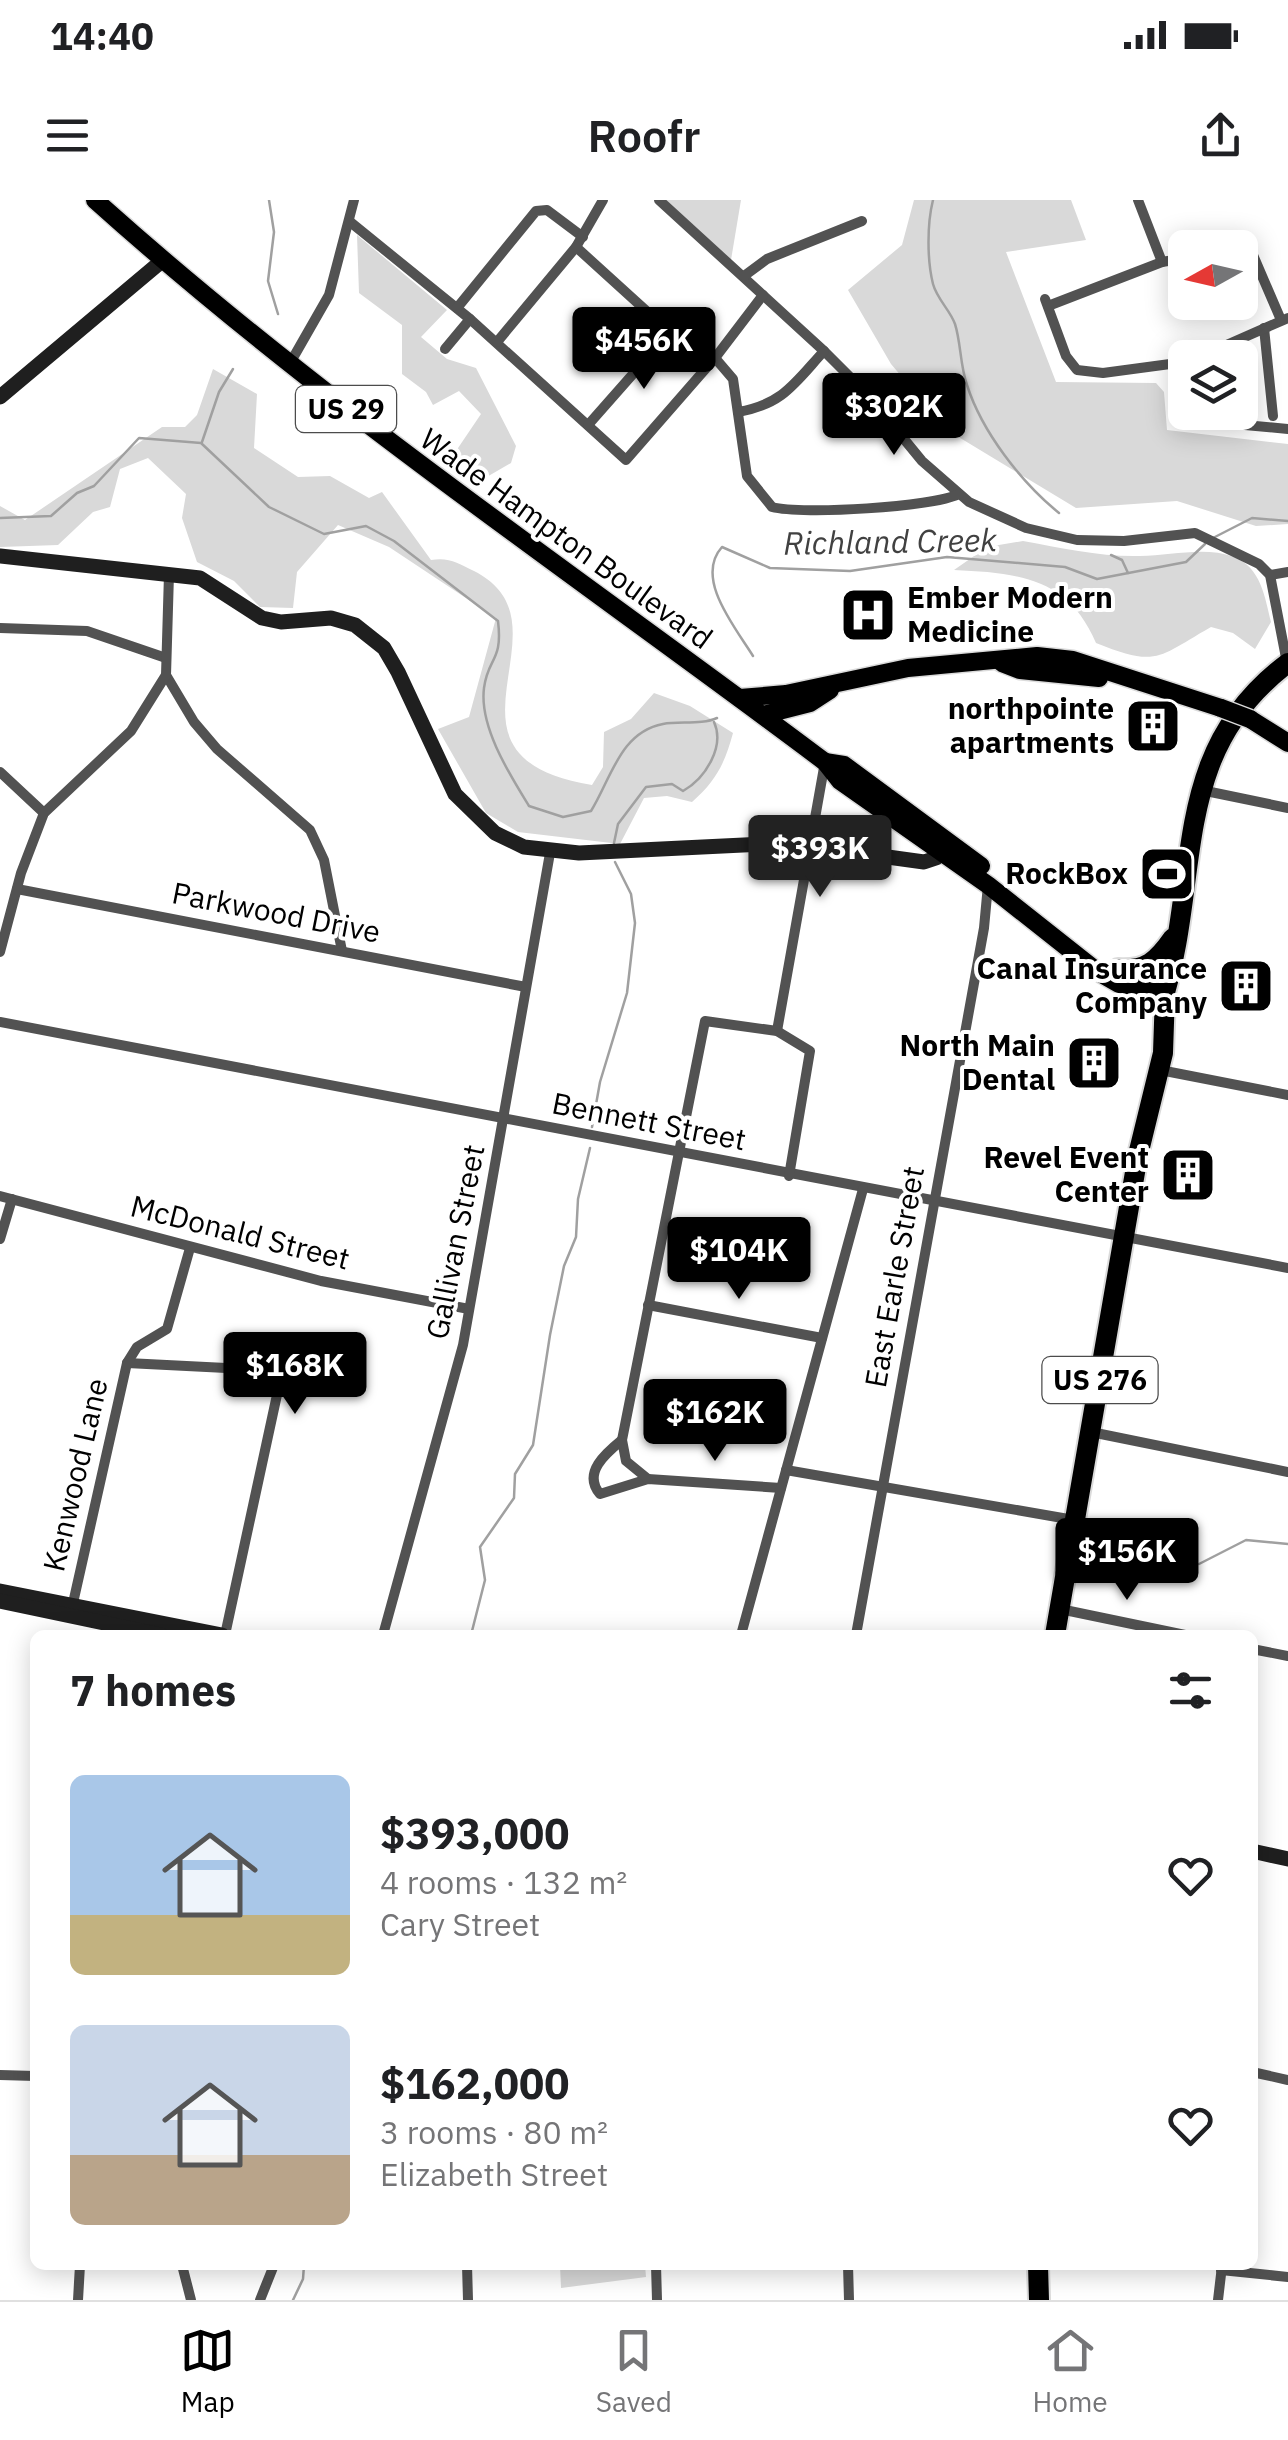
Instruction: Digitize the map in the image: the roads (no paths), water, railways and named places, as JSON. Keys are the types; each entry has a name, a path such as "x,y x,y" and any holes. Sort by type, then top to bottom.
{"highway":[{"name":"US 276","path":"1145,1125 1149,1063 1165,993 1198,790 1224,730 1244,701 1288,663"},
{"path":"1118,969 1140,971 1160,957 1174,937"},
{"name":"US 276","path":"1056,1630 1145,1125 1160,1070 1165,993"},
{"path":"1038,2270 1039,2300"}],"main road":[{"name":"Wade Hampton Boulevard","path":"95,200 289,365 453,493 763,715 825,762 840,781 945,846 1118,969 1165,993"},
{"path":"740,698 786,694 925,665 1037,656 1099,668 1221,708 1288,743"},
{"path":"996,662 1035,671 1135,679"},
{"path":"1035,671 1037,664 1099,668"},
{"path":"763,715 810,703 843,681"},
{"name":"Wade Hampton Boulevard","path":"945,846 1014,906 1119,984 1165,993"}],"street":[{"path":"289,365 329,295 354,200"},
{"path":"497,342 580,242 603,200"},
{"path":"659,200 868,394 922,461 959,494 1006,521 1060,537 1109,542 1186,533 1206,535 1270,574 1288,572"},
{"path":"1138,200 1162,262"},
{"path":"457,308 536,211 548,210 670,332 732,374 748,476 772,507 800,511 925,502 959,494"},
{"path":"349,221 497,342 626,460 712,362 763,295"},
{"path":"744,276 767,259 862,221"},
{"path":"0,397 163,260"},
{"path":"1168,261 1047,303 1066,356 1077,370 1103,373 1168,366"},
{"path":"1237,340 1284,319 1258,264"},
{"path":"445,349 470,319"},
{"path":"1264,328 1273,416"},
{"path":"588,425 670,332"},
{"path":"738,412 782,397 824,351"},
{"path":"1258,426 1288,429"},
{"path":"0,556 200,578 262,618 280,622 331,618 366,632 384,648 398,672 456,794 482,823 507,840 550,852 809,844 924,862 945,846"},
{"path":"169,574 166,675 194,722 217,749 310,830 324,860 342,951"},
{"path":"1270,574 1288,663"},
{"path":"0,628 87,631 166,658"},
{"path":"0,952 44,814 132,731 166,675"},
{"path":"777,1031 825,762"},
{"path":"0,772 44,814"},
{"path":"1198,790 1288,808"},
{"name":"Gallivan Street","path":"384,1630 449,1403 550,852"},
{"name":"East Earle Street","path":"857,1630 984,928 988,885"},
{"name":"Parkwood Drive","path":"17,889 526,987"},
{"path":"984,928 1000,908 1014,906"},
{"path":"648,1479 626,1461 622,1440 705,1020 777,1031 806,1046 810,1057 789,1176"},
{"name":"Bennett Street","path":"0,1022 789,1176 1288,1268"},
{"path":"1160,1070 1288,1095"},
{"path":"742,1630 863,1190"},
{"path":"0,1239 6,1198"},
{"name":"McDonald Street","path":"6,1198 321,1281 469,1309"},
{"name":"Kenwood Lane","path":"71,1610 127,1363 137,1347 167,1329 190,1248"},
{"path":"648,1304 822,1338"},
{"path":"127,1363 268,1370 280,1381 225,1630"},
{"path":"1091,1432 1288,1472"},
{"path":"622,1440 598,1463 592,1479 595,1490 605,1496 648,1479 781,1488"},
{"path":"786,1470 1075,1520"},
{"path":"0,1591 126,1626 170,1630"},
{"path":"0,1601 71,1610"},
{"path":"1060,1609 1161,1630"},
{"path":"1258,1649 1288,1656"},
{"path":"1258,1852 1288,1858"},
{"path":"1258,2073 1288,2080"},
{"path":"0,2074 30,2076"},
{"path":"78,2300 80,2270"},
{"path":"183,2270 191,2300"},
{"path":"260,2300 272,2270"},
{"path":"467,2270 468,2300"},
{"path":"656,2270 657,2300"},
{"path":"848,2270 850,2300"},
{"path":"1218,2300 1222,2270"},
{"path":"1244,2270 1288,2276"}],"waterway":[{"path":"269,200 274,232 268,281 278,314"},
{"path":"933,200 929,231 931,274 955,324 974,403 1004,455 1059,513"},
{"path":"202,442 219,392 233,369"},
{"name":"Richland Creek","path":"0,518 51,516 77,493 94,486 139,438 201,443 269,507 324,534 366,526 394,541 498,621 497,652 484,688 486,719 505,765 529,806 563,817 591,811 618,758 636,736 663,724 717,718"},
{"name":"Richland Creek","path":"1211,539 1252,518 1288,521"},
{"name":"Richland Creek","path":"753,656 728,617 715,587 712,573 722,547 770,568 850,571 947,557 1065,567 1097,579 1186,562 1205,544"},
{"path":"1111,555 1122,560 1128,573"},
{"path":"614,843 618,824 646,787 672,784 683,791 706,770 717,741 714,722"},
{"path":"592,1127 600,1082 627,993 635,923 631,894 615,862"},
{"path":"472,1630 485,1580 480,1547 514,1498 515,1474 533,1445 550,1335 564,1266 576,1237 578,1199 590,1148"},
{"path":"1199,1564 1246,1540 1288,1544"},
{"path":"293,2300 304,2270"}],"place":[{"name":"Ember Modern Medicine","path":"868,615"},
{"name":"northpointe apartments","path":"1153,726"},
{"name":"RockBox","path":"1167,874"},
{"name":"Canal Insurance Company","path":"1246,986"},
{"name":"North Main Dental","path":"1094,1063"},
{"name":"Revel Event Center","path":"1188,1175"}]}
